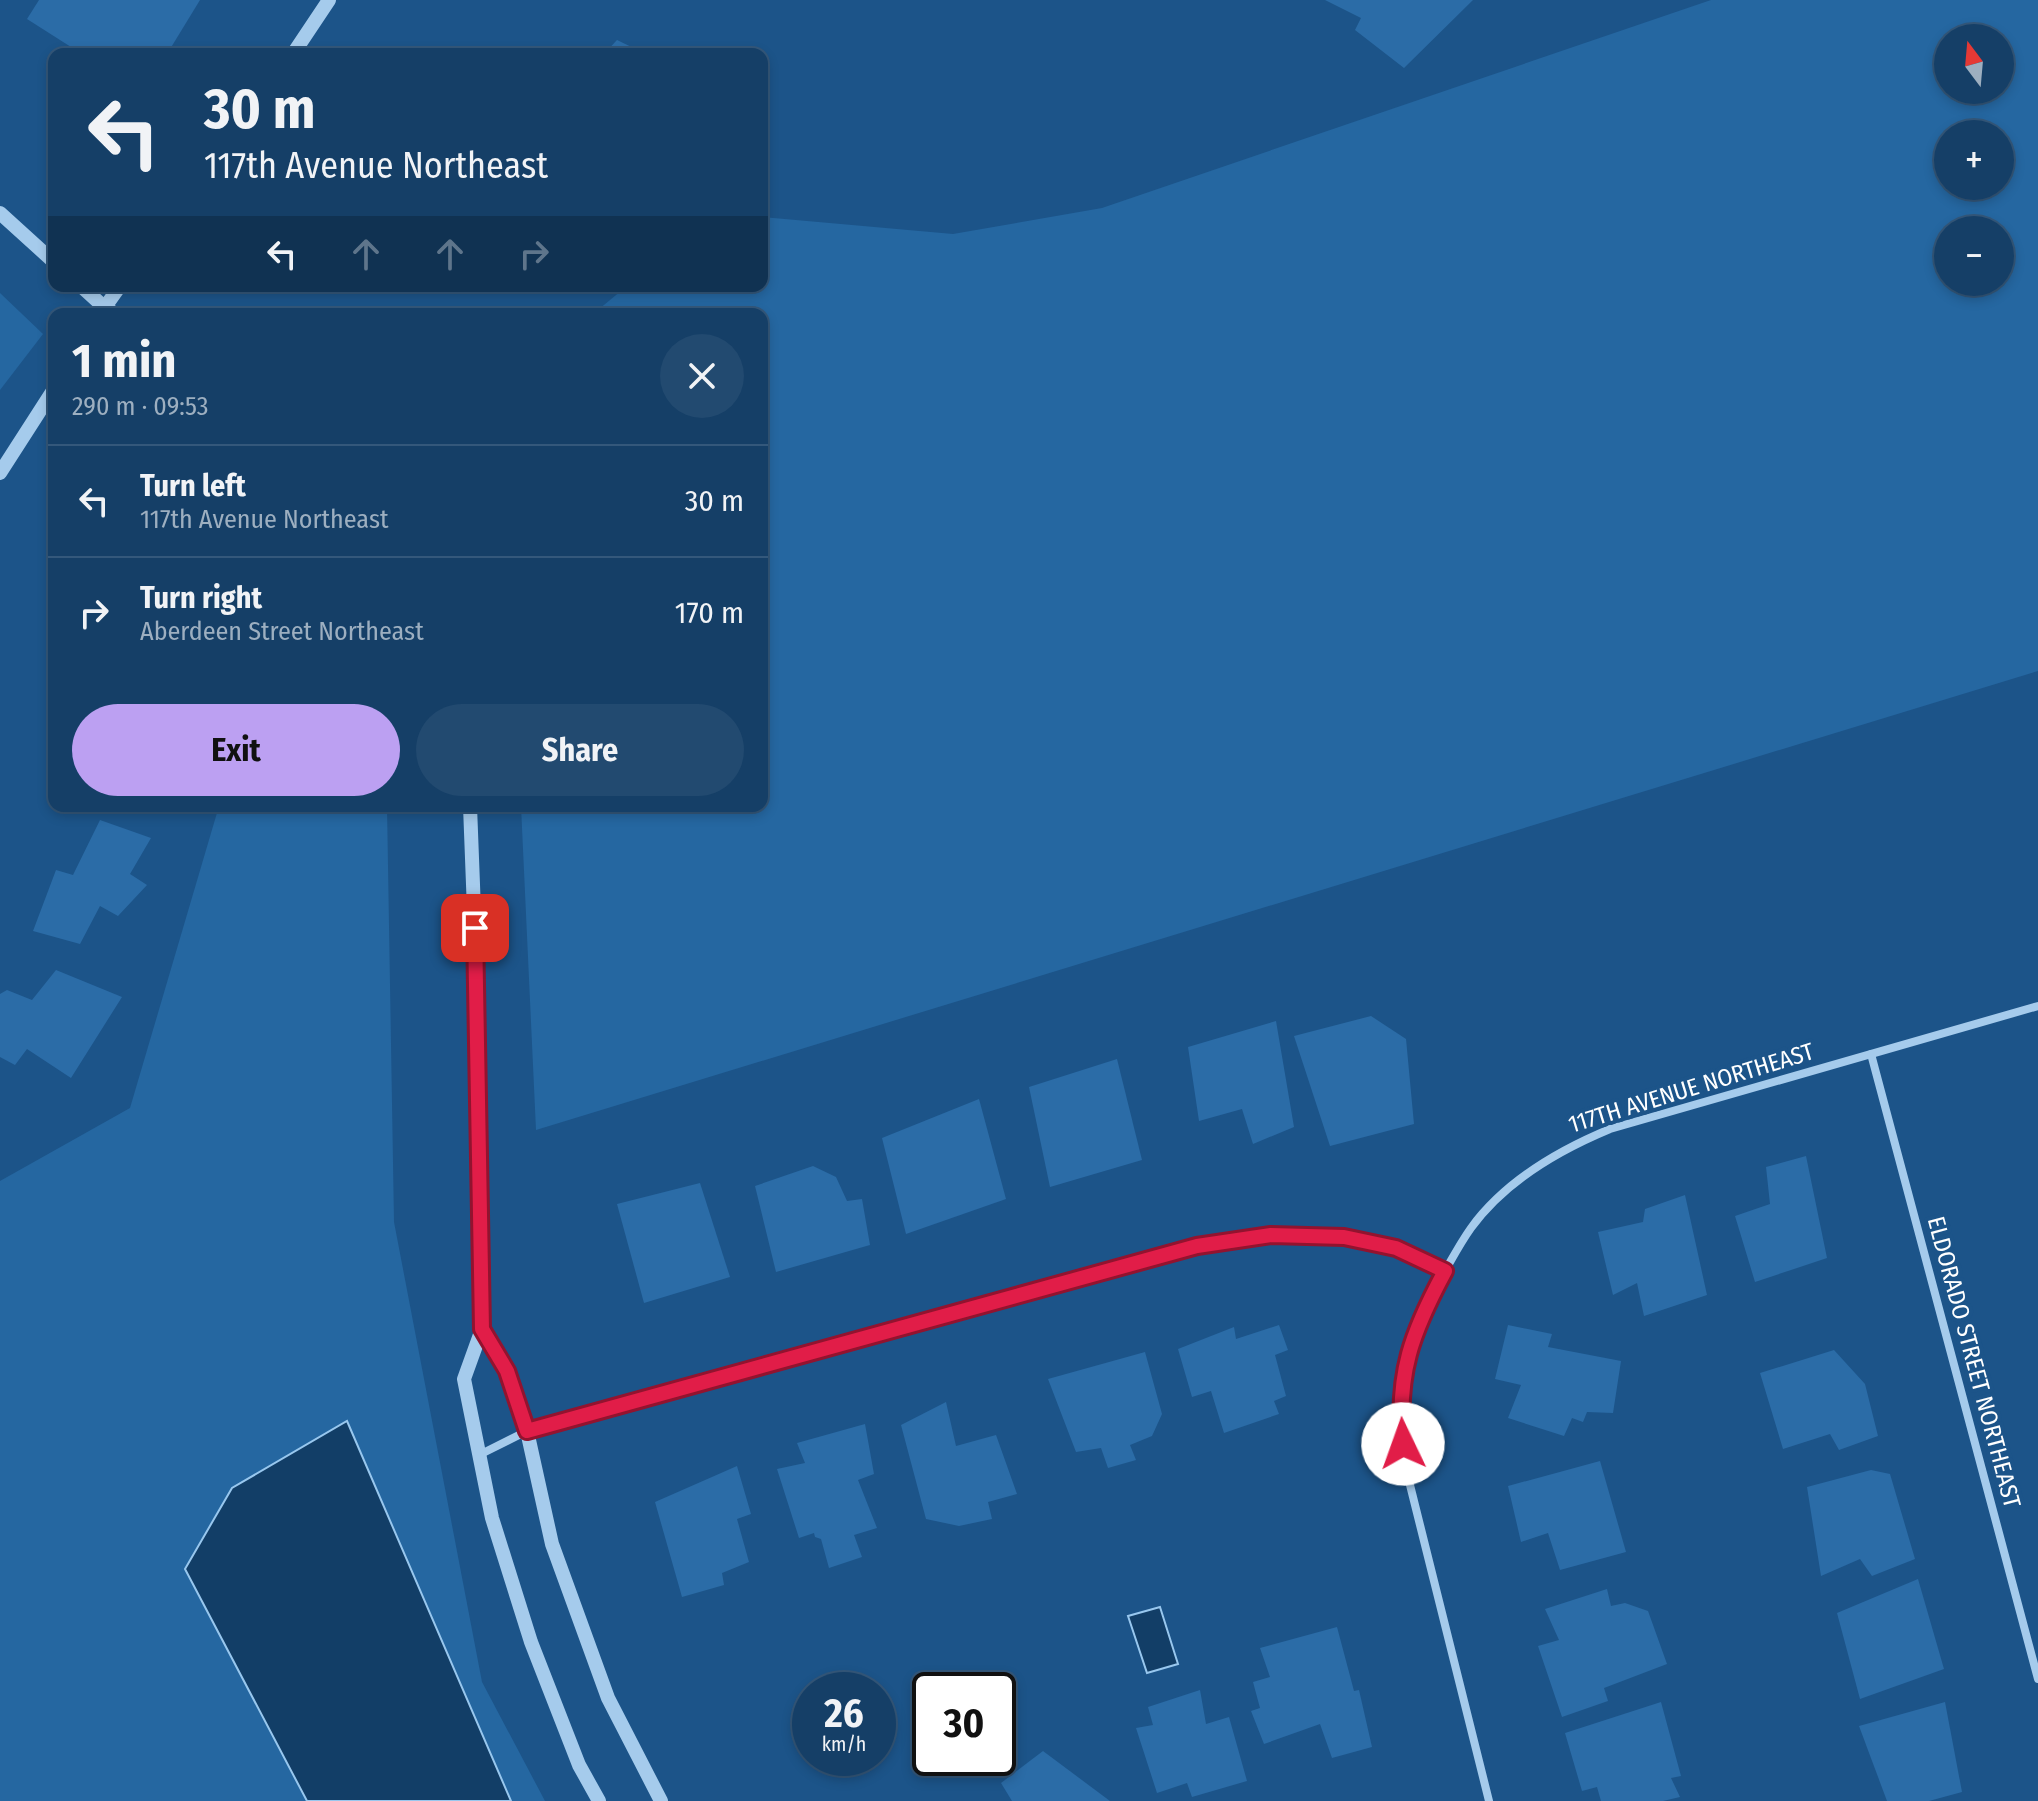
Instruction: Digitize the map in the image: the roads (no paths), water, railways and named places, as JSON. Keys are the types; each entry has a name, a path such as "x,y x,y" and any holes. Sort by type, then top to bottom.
{"street":[{"path":"297,48 329,0"},
{"path":"0,213 48,257"},
{"path":"87,292 103,308"},
{"path":"0,473 48,398"},
{"path":"470,812 477,989 482,1329 464,1379 492,1518 531,1642 579,1765 599,1801"},
{"name":"117TH AVENUE NORTHEAST","path":"1489,1801 1407,1473 1400,1416 1404,1365 1421,1316 1471,1227 1517,1180 1567,1147 1610,1129 2038,1006"},
{"name":"ELDORADO STREET NORTHEAST","path":"1871,1054 2038,1679"},
{"path":"479,1455 527,1431 1197,1246 1271,1235 1344,1237 1396,1248 1445,1271"},
{"path":"482,1329 507,1371 527,1431 552,1544 608,1698 661,1801"}]}
